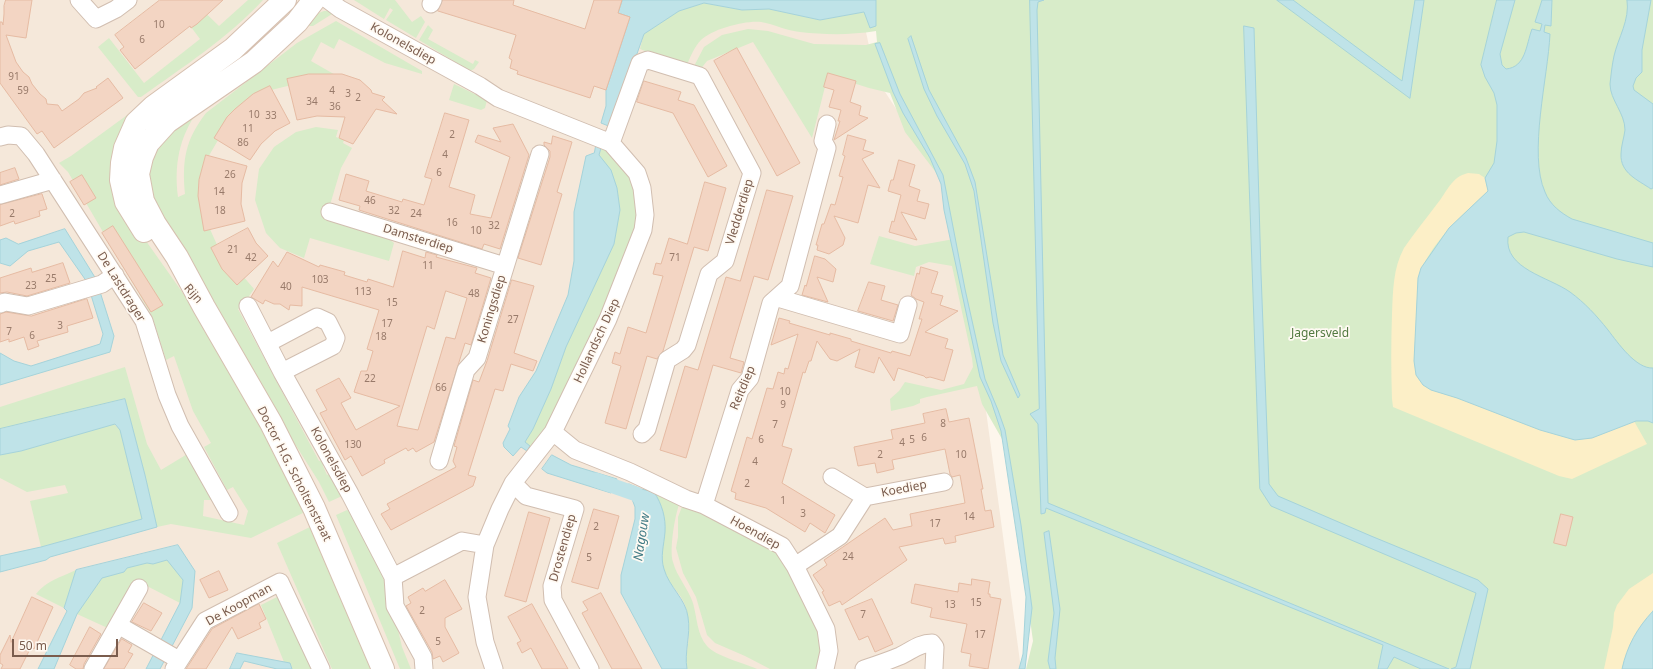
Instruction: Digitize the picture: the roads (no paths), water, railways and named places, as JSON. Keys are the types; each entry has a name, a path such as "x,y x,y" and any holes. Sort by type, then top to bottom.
{"main road":[{"name":"Rijn","path":"204,307 157,252 126,202 121,180 125,148 136,123 153,107 233,49 285,0"},
{"name":"Rijn","path":"204,307 177,257 143,201 138,174 142,157 148,143 168,122 254,62 297,22 314,0"},
{"name":"Doctor H.G. Scholtenstraat","path":"204,307 271,423 314,508 383,669"}],"street":[{"path":"79,0 96,19 116,9 128,0"},
{"name":"Kolonelsdiep","path":"328,0 340,9 480,86"},
{"name":"Vledderdiep","path":"611,143 640,62 648,60 700,76 752,173 725,261 709,274 687,345 683,350 667,360 647,429 642,434"},
{"name":"Hollandsch Diep","path":"480,86 498,98 611,143 637,172 642,188 645,215 643,230 608,318 553,432 513,483 485,545 477,597 485,642 494,669"},
{"name":"Reitdiep","path":"704,505 740,390 750,378 771,303 790,286 827,148 823,142 827,124"},
{"name":"De Lastdrager","path":"0,137 8,135 21,136 43,164 109,279 144,321 167,395 180,426 229,513"},
{"name":"Koningsdiep","path":"439,461 466,370 477,358 540,154"},
{"path":"0,195 53,180"},
{"name":"Damsterdiep","path":"330,212 505,266"},
{"path":"0,304 5,302 28,306 85,289 109,279"},
{"path":"778,298 900,334 908,305"},
{"name":"Kolonelsdiep","path":"248,306 282,372 350,494 393,577"},
{"path":"268,343 318,317 328,322 336,338 333,346 282,372"},
{"name":"Hoendiep","path":"553,432 575,450 641,477 686,499 704,505 782,546 795,566 826,630 829,651 824,669"},
{"name":"Koediep","path":"832,476 865,497 944,482"},
{"name":"Drostendiep","path":"513,483 526,496 575,509 552,586 553,600 590,669"},
{"name":"Koediep","path":"795,566 840,536 865,497"},
{"path":"424,669 423,657 395,606 393,577 462,541 485,545"},
{"name":"De Koopman","path":"175,661 205,620 280,582 321,669"},
{"path":"93,669 140,588"},
{"path":"118,625 154,646 175,661"},
{"path":"864,669 900,656 920,644 926,643 932,643 936,647 934,668"}],"water":[{"path":"620,0 876,0 876,26 870,28 864,12 820,20 769,9 742,10 704,3 679,11 644,34 611,127 601,123 606,106 606,90 630,17 618,13 622,1"},
{"path":"1030,0 1044,0 1038,2 1037,10 1048,503 1449,669 1421,669 1394,657 1387,669 1378,669 1383,645 1046,508 1045,513 1041,514 1038,424 1030,414 1039,409"},
{"path":"1277,0 1293,0 1402,81 1415,0 1424,0 1410,98"},
{"path":"1497,0 1515,0 1500,54 1502,65 1506,69 1518,64 1521,60 1532,29 1540,31 1542,24 1535,22 1542,0 1552,0 1551,26 1545,25 1544,32 1550,34 1549,52 1540,115 1538,157 1540,176 1547,197 1556,208 1572,219 1653,243 1653,267 1617,259 1524,232 1516,233 1508,237 1509,248 1513,257 1520,265 1570,292 1581,300 1595,314 1622,348 1634,360 1647,367 1653,368 1653,423 1648,421 1636,421 1592,438 1575,440 1540,430 1457,398 1431,390 1423,385 1416,375 1414,361 1418,278 1421,268 1449,228 1488,191 1485,178 1494,163 1497,141 1497,105 1494,93 1485,77 1481,65"},
{"path":"1627,0 1651,0 1642,50 1642,72 1636,78 1633,86 1634,90 1653,104 1653,188 1651,189 1631,175 1623,166 1621,161 1621,148 1625,130 1623,118 1612,96 1610,84 1613,59 1627,15"},
{"path":"1244,26 1254,28 1269,484 1278,496 1478,580 1488,589 1470,669 1451,669 1456,667 1476,593 1271,506 1260,489"},
{"path":"911,36 929,90 966,158 975,182 1003,355 1020,395 1018,398 1001,361 993,323 974,191 965,164 937,116 924,89 908,39"},
{"path":"880,43 900,94 943,175 965,289 985,379 1005,430 1021,525 1032,608 1025,669 1019,669 1023,654 1026,597 1001,431 991,401 980,377 944,210 941,184 930,158 903,113 893,92 875,44"},
{"path":"596,146 601,148 599,155 611,170 617,188 620,210 614,244 566,347 551,389 533,429 525,442 530,446 527,451 521,447 513,456 504,447 503,443 510,429 508,426 519,397 536,371 568,295 574,261 574,212 586,156 594,153"},
{"path":"65,229 96,279 114,336 110,352 0,385 0,353 14,361 31,366 100,344 103,334 87,282 59,242 28,251 10,266 0,263 0,240 6,238 18,244"},
{"path":"125,399 157,527 0,572 0,556 41,547 142,519 120,430 115,424 21,451 0,455 0,429"},
{"path":"552,455 571,465 617,479 612,492 611,493 547,473 542,469"},
{"path":"629,484 654,492 663,511 665,532 662,555 663,564 666,575 684,604 688,617 689,630 686,656 687,669 662,669 621,593 621,575 635,519 635,507 632,499 623,495"},
{"path":"1049,531 1060,609 1055,658 1056,669 1050,669 1048,661 1054,613 1044,533"},
{"path":"178,545 195,571 192,608 160,669 146,669 180,603 183,580 167,560 127,568 124,572 102,578 77,614 54,669 38,669 67,611 64,608 76,570"},
{"path":"1653,611 1653,669 1622,669 1633,638"},
{"path":"237,653 290,663 292,669 277,669 244,661 240,669 230,669"}],"waterway":[{"name":"Nagouw","path":"596,480 636,494 643,500"}],"park label":[{"name":"Jagersveld","path":"1320,334"}]}
